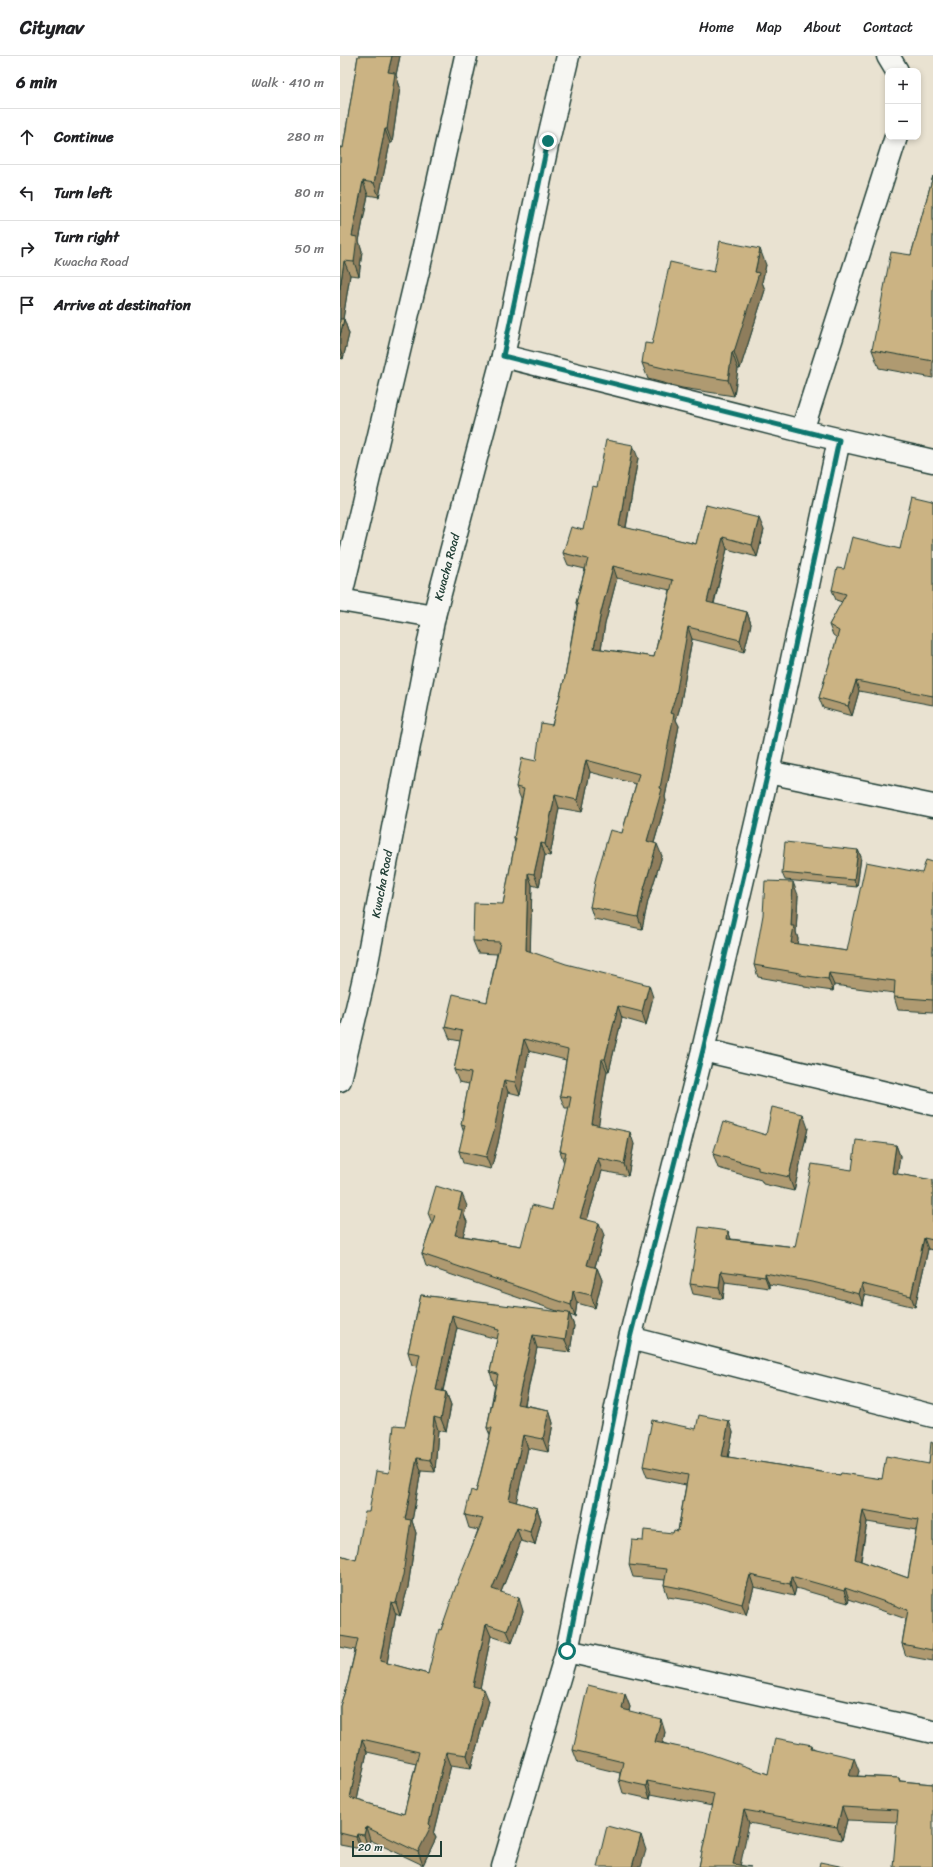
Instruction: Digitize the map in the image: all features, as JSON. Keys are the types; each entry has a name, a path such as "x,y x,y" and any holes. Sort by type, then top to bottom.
{"street":[{"path":"434,616 340,599 424,246 466,56"},
{"name":"Kwacha Road","path":"340,1080 364,978 434,616 503,356 548,141 568,56"},
{"path":"888,56 895,68"},
{"path":"802,430 895,140"},
{"path":"503,356 839,440 933,461"},
{"path":"503,1867 567,1651 630,1338 703,1050 768,772 839,440"},
{"path":"768,772 933,806"},
{"path":"703,1050 933,1104"},
{"path":"630,1338 933,1416"},
{"path":"567,1651 933,1732"}],"building":[{"path":"358,56 392,56 388,72 395,73 387,129 385,129 374,183 363,181 352,236 357,237 354,262 344,261 340,289 340,147 343,148"},
{"path":"933,176 933,361 872,350 891,252 911,255"},
{"path":"720,241 760,249 755,272 759,273 734,352 732,352 728,380 676,371 642,363 645,343 652,344 670,262 714,272"},
{"path":"340,319 344,319 340,336"},
{"path":"606,440 633,445 619,526 696,544 706,505 759,518 752,545 723,537 707,602 747,612 740,640 688,627 676,695 670,713 674,714 660,788 662,789 647,841 657,844 644,889 638,917 590,907 596,877 610,830 622,833 639,774 586,760 577,800 555,795 545,844 541,843 534,874 528,873 526,950 566,964 649,985 642,1012 618,1006 605,1059 602,1059 592,1124 630,1132 624,1164 598,1158 580,1218 599,1223 587,1265 597,1268 591,1295 573,1291 571,1305 422,1254 435,1215 428,1213 436,1186 462,1194 458,1209 462,1210 455,1235 521,1246 532,1205 552,1210 566,1152 560,1151 571,1097 560,1096 568,1050 524,1039 515,1082 504,1080 494,1131 486,1157 459,1151 465,1125 461,1124 471,1073 454,1070 462,1031 445,1027 453,994 487,1002 500,942 473,941 474,903 503,904 524,789 516,787 522,758 536,761 541,723 552,725 565,677 578,603 576,603 588,559 563,553 571,527 583,530 592,486 597,487","holes":["613,566 673,580 654,657 594,648 601,612"]},
{"path":"912,496 933,501 933,696 856,681 848,706 819,698 839,631 829,625 846,594 832,590 837,568 844,569 852,537 900,549"},
{"path":"785,842 858,850 854,880 782,873"},
{"path":"926,860 933,862 933,1000 894,997 895,981 829,973 828,979 800,975 800,973 754,965 763,915 765,881 793,882 791,926 794,926 791,943 847,951 866,862 922,873"},
{"path":"772,1107 803,1114 789,1177 758,1170 758,1167 713,1154 723,1122 766,1135"},
{"path":"856,1140 896,1145 892,1173 933,1180 933,1240 924,1238 911,1296 862,1284 859,1294 817,1283 765,1273 765,1277 721,1271 719,1288 690,1284 699,1227 728,1231 727,1239 795,1247 812,1164 852,1170"},
{"path":"421,1295 569,1313 565,1340 533,1335 517,1404 549,1410 543,1439 523,1435 509,1500 537,1508 530,1532 517,1528 492,1589 519,1598 507,1631 486,1624 473,1686 484,1689 467,1755 446,1752 429,1824 431,1826 418,1852 366,1827 364,1835 357,1834 356,1837 340,1833 340,1706 348,1682 358,1639 340,1636 340,1555 356,1560 365,1512 369,1512 376,1471 389,1473 394,1425 405,1426 420,1354 408,1352","holes":["452,1315 499,1330 490,1372 498,1374 487,1428 492,1428 476,1492 471,1490 465,1515 483,1519 456,1586 441,1630 439,1629 428,1674 380,1661 391,1602 396,1603 403,1575 411,1520 405,1519 417,1458 430,1460 434,1417 441,1419 446,1392 436,1390","362,1739 419,1752 404,1814 350,1798"]},
{"path":"699,1415 729,1421 722,1456 840,1475 841,1473 882,1479 886,1456 929,1464 931,1442 933,1443 932,1650 902,1644 908,1610 845,1588 844,1591 791,1576 790,1584 750,1575 742,1604 690,1590 664,1585 667,1569 629,1565 632,1540 643,1541 644,1530 673,1533 674,1530 678,1531 688,1475 643,1466 652,1420 696,1429","holes":["863,1510 918,1520 908,1578 855,1559"]},
{"path":"588,1685 625,1694 622,1709 661,1719 655,1742 704,1752 768,1774 775,1738 812,1745 811,1748 854,1758 849,1776 899,1778 899,1781 933,1784 933,1867 893,1867 898,1810 842,1807 837,1827 744,1810 733,1864 751,1867 699,1867 714,1794 647,1781 646,1786 619,1780 623,1762 573,1750"},
{"path":"607,1826 641,1835 632,1867 597,1867"},
{"path":"820,1862 844,1867 819,1867"}],"route":[{"path":"548,141 503,356 839,440 768,772 703,1050 630,1338 567,1651"}]}
